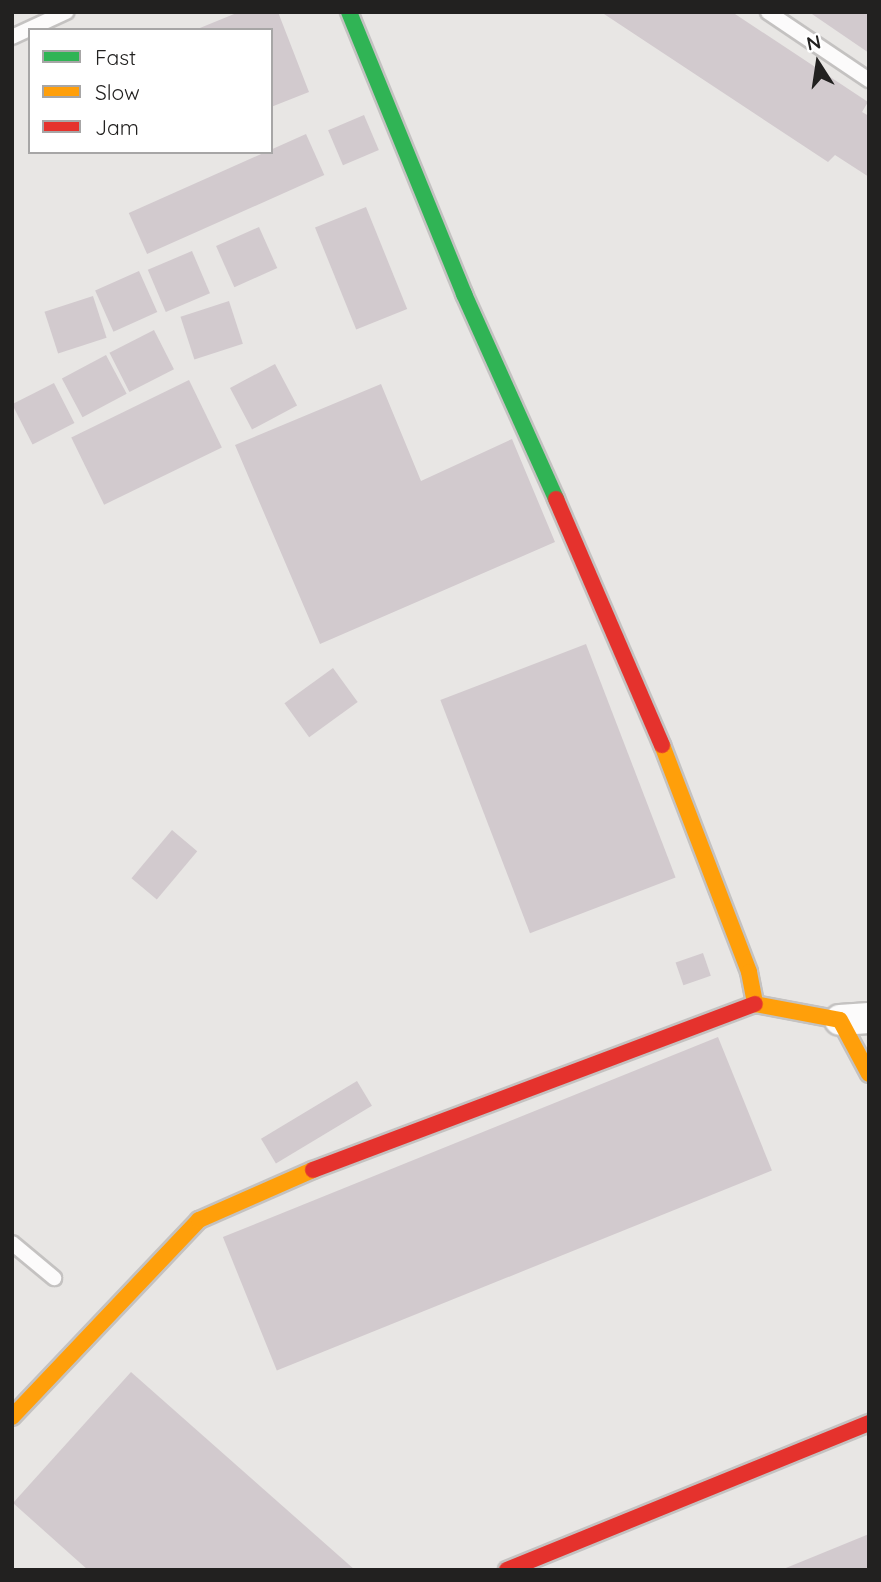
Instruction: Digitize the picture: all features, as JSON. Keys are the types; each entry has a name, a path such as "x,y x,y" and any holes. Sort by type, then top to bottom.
{"street":[{"path":"349,12 464,294 639,684 749,972 755,1004"},
{"path":"12,1418 166,1249 199,1220 239,1198 755,1004 854,1019 869,1074"},
{"path":"507,1570 869,1423"}],"lane":[{"path":"31,28 66,12"},
{"path":"768,12 869,80"},
{"path":"12,37 28,30"},
{"path":"12,1243 54,1278"}],"building":[{"path":"239,12 278,12 309,92 273,106 273,28 200,28"},
{"path":"601,12 732,12 868,102 862,112 869,116 869,177 835,155 828,162"},
{"path":"809,12 869,12 869,53"},
{"path":"364,115 379,150 343,165 328,130"},
{"path":"306,134 324,175 147,254 129,213 261,154 273,154 273,149"},
{"path":"366,207 407,309 356,330 315,228"},
{"path":"259,227 277,268 234,287 216,246"},
{"path":"192,251 210,293 166,312 148,270"},
{"path":"139,271 157,312 113,332 95,291"},
{"path":"93,296 107,338 58,354 44,312"},
{"path":"229,301 243,344 194,360 180,317"},
{"path":"154,330 174,369 129,392 109,353"},
{"path":"106,355 127,394 83,417 62,378"},
{"path":"275,364 297,405 252,429 230,388"},
{"path":"189,380 222,447 104,505 71,437"},
{"path":"54,383 74,423 33,444 12,404"},
{"path":"381,384 421,481 512,439 555,542 320,644 235,445"},
{"path":"586,644 676,877 530,933 440,700"},
{"path":"333,668 358,702 309,737 284,703"},
{"path":"172,830 197,851 157,899 132,878"},
{"path":"703,953 711,976 683,985 676,962"},
{"path":"718,1037 772,1171 277,1371 223,1237"},
{"path":"357,1081 372,1106 276,1164 261,1139"},
{"path":"131,1372 355,1570 88,1570 13,1503"},
{"path":"869,1534 869,1570 781,1570"}],"traffic: fast":[{"path":"349,12 464,294 556,499"}],"traffic: slow":[{"path":"662,745 749,972 755,1004 840,1020 869,1074"},
{"path":"12,1417 199,1220 313,1170"}],"traffic: jam":[{"path":"556,499 662,745"},
{"path":"313,1170 755,1004"},
{"path":"507,1570 869,1423"}]}
